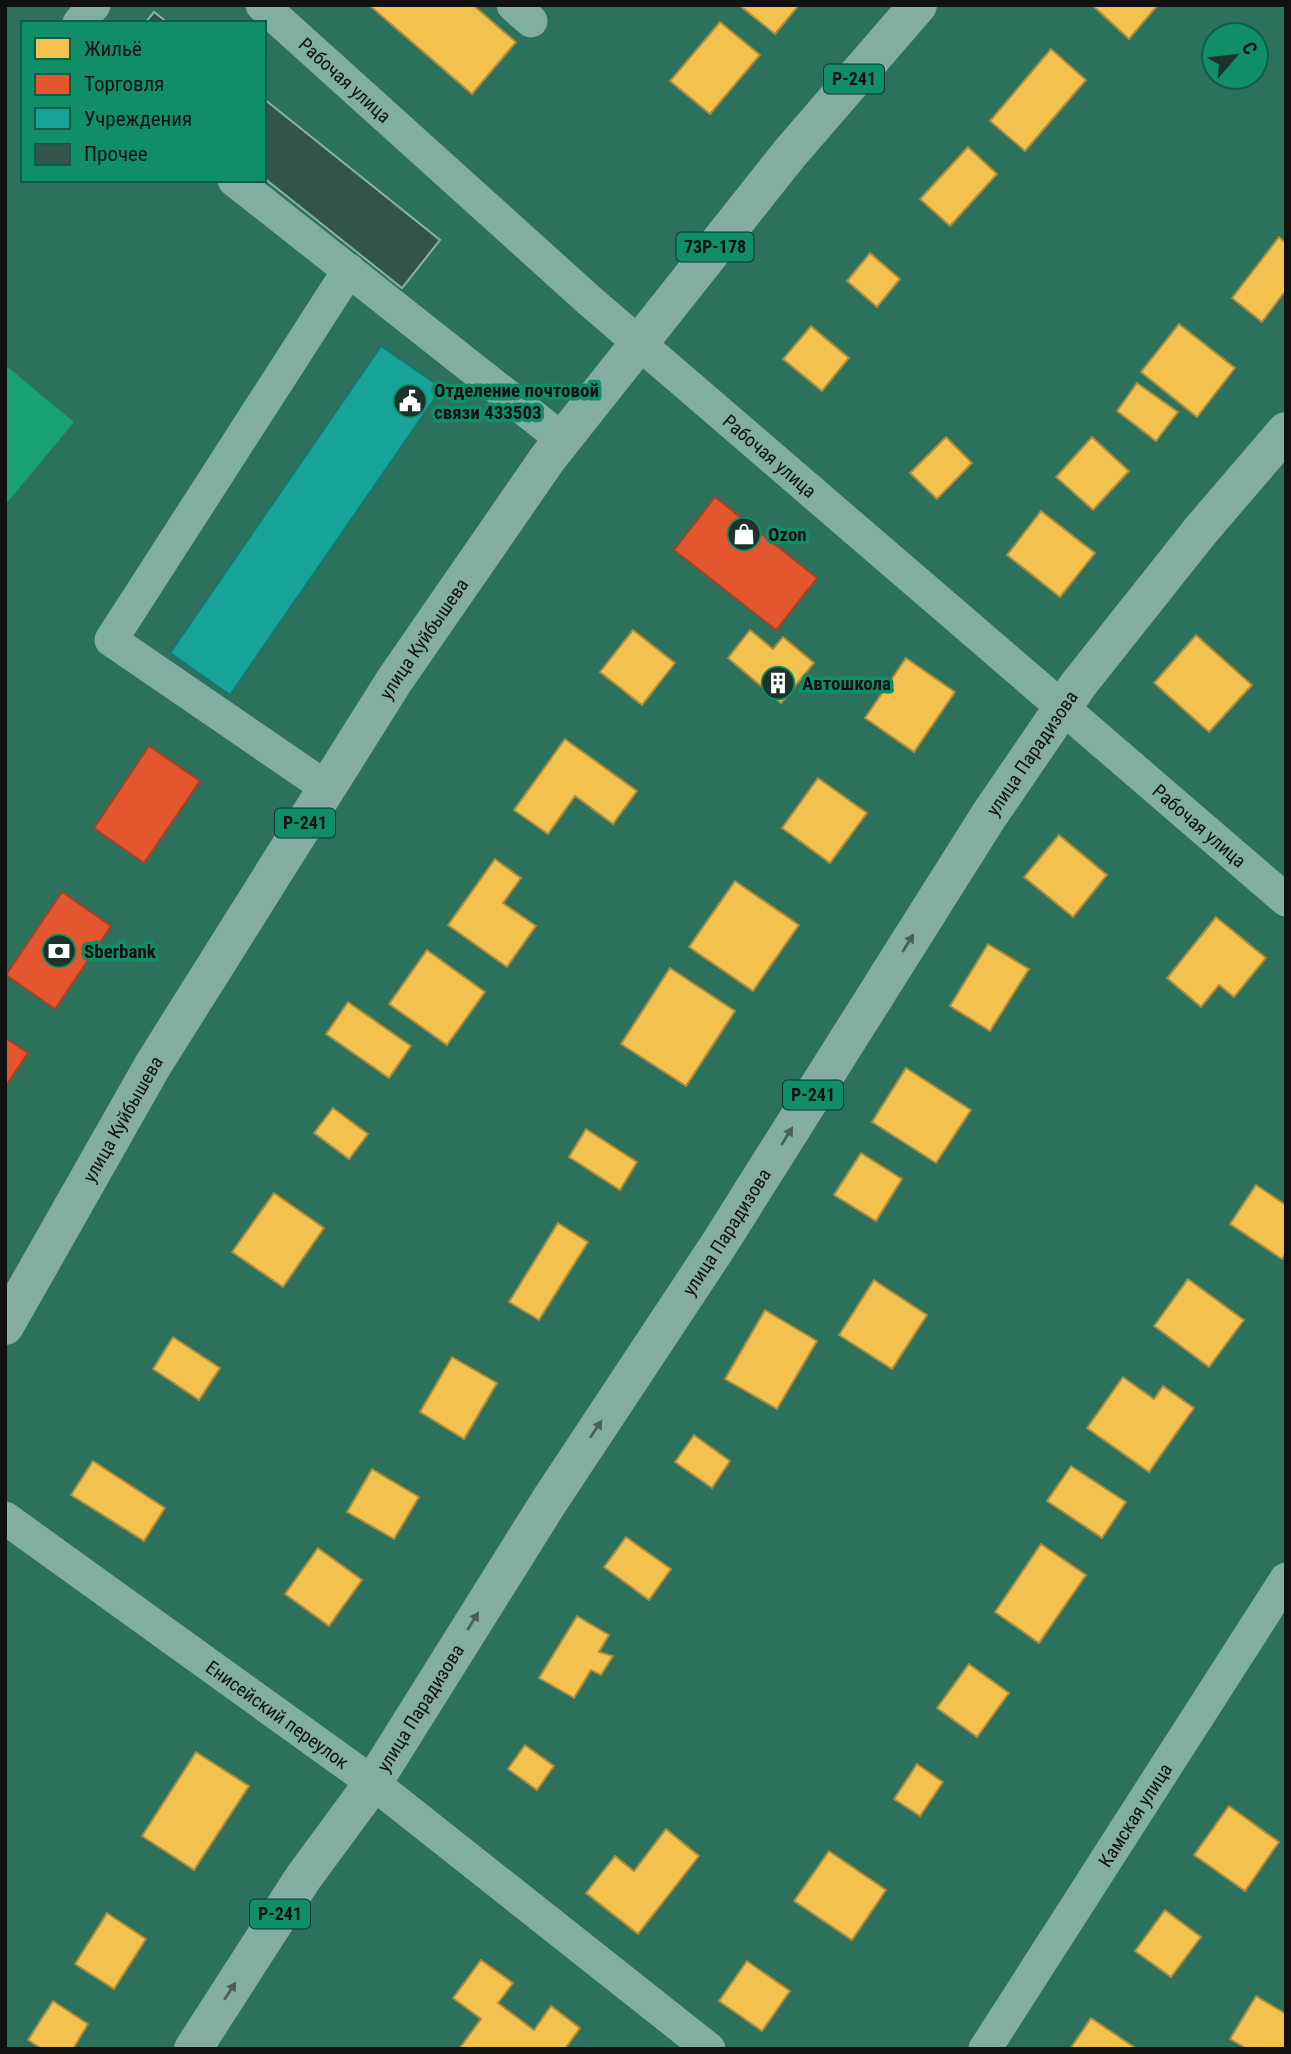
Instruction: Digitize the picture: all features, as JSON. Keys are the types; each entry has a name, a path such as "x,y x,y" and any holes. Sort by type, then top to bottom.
{"highway":[{"name":"улица Куйбышева","path":"5,1326 153,1065 394,681 562,439 790,153 918,5"},
{"name":"улица Парадизова","path":"193,2049 303,1878 373,1783 550,1500 716,1249 988,817 1063,706 1201,530 1286,431"}],"street":[{"path":"81,21 94,5"},
{"name":"Рабочая улица","path":"261,5 590,302 639,341 1286,900"},
{"path":"237,182 562,439"},
{"path":"327,788 111,640 349,270"},
{"name":"Енисейский переулок","path":"5,1518 373,1783 709,2049"},
{"name":"Камская улица","path":"985,2049 1286,1579"}],"green space":[{"path":"5,365 74,422 5,505"}],"building: Жильё":[{"path":"369,5 473,5 516,42 472,94"},
{"path":"739,5 799,5 775,34"},
{"path":"1092,5 1158,5 1129,39"},
{"path":"720,22 760,55 710,114 670,81"},
{"path":"1051,49 1086,80 1025,151 990,121"},
{"path":"968,147 997,174 950,226 920,199"},
{"path":"1279,237 1286,243 1286,290 1262,322 1232,298"},
{"path":"870,253 900,279 877,307 847,281"},
{"path":"1179,324 1235,368 1197,417 1141,372"},
{"path":"811,326 849,358 822,391 783,359"},
{"path":"1137,383 1178,412 1156,441 1117,411"},
{"path":"946,437 972,463 937,499 910,473"},
{"path":"1092,437 1129,471 1093,510 1056,477"},
{"path":"1041,511 1095,553 1060,597 1007,555"},
{"path":"633,630 675,663 642,705 600,672"},
{"name":"Автошкола","path":"750,630 773,649 783,637 814,663 781,703 728,658"},
{"path":"1196,635 1252,685 1209,732 1154,683"},
{"path":"906,658 955,692 914,752 865,718"},
{"path":"565,739 637,791 613,824 575,796 548,834 514,810"},
{"path":"818,778 867,813 830,863 782,828"},
{"path":"1059,835 1107,875 1073,917 1024,877"},
{"path":"495,859 521,878 503,903 536,926 507,967 448,925"},
{"path":"735,881 799,925 753,991 689,947"},
{"path":"1216,917 1266,958 1234,997 1219,985 1201,1007 1167,978"},
{"path":"988,944 1029,969 990,1031 950,1006"},
{"path":"427,950 485,992 447,1045 389,1004"},
{"path":"670,968 735,1011 686,1086 621,1044"},
{"path":"348,1002 411,1046 389,1078 326,1034"},
{"path":"906,1068 971,1110 936,1163 872,1122"},
{"path":"333,1108 368,1134 349,1159 314,1133"},
{"path":"586,1129 637,1162 620,1190 569,1157"},
{"path":"861,1153 902,1179 876,1221 834,1195"},
{"path":"1256,1185 1286,1205 1286,1253 1282,1259 1230,1224"},
{"path":"274,1193 324,1228 283,1287 232,1252"},
{"path":"558,1223 588,1242 539,1320 509,1302"},
{"path":"1188,1279 1244,1320 1209,1367 1154,1326"},
{"path":"874,1280 927,1315 892,1369 839,1335"},
{"path":"765,1310 817,1341 777,1409 725,1379"},
{"path":"173,1337 220,1368 199,1400 153,1369"},
{"path":"452,1357 497,1383 464,1439 420,1412"},
{"path":"1123,1377 1154,1399 1163,1386 1194,1408 1149,1472 1087,1428"},
{"path":"694,1435 730,1461 712,1488 675,1462"},
{"path":"93,1461 165,1508 144,1541 71,1495"},
{"path":"1071,1466 1126,1502 1102,1538 1047,1501"},
{"path":"372,1469 419,1497 394,1539 347,1512"},
{"path":"626,1537 671,1569 649,1600 604,1567"},
{"path":"1041,1544 1086,1575 1039,1643 995,1612"},
{"path":"318,1548 362,1580 329,1626 285,1594"},
{"path":"577,1616 609,1635 599,1652 613,1656 601,1675 591,1670 574,1698 539,1678"},
{"path":"969,1664 1009,1693 977,1737 937,1708"},
{"path":"525,1745 554,1766 537,1790 508,1769"},
{"path":"196,1752 249,1786 194,1870 142,1836"},
{"path":"917,1764 943,1782 920,1816 894,1799"},
{"path":"1229,1806 1279,1842 1245,1891 1194,1855"},
{"path":"666,1829 699,1856 638,1934 586,1893 615,1856 634,1871"},
{"path":"829,1851 886,1890 852,1940 794,1901"},
{"path":"1165,1910 1201,1937 1171,1977 1135,1951"},
{"path":"107,1913 146,1939 114,1989 75,1964"},
{"path":"481,1960 513,1983 498,2003 534,2030 551,2006 580,2028 565,2049 459,2049 481,2019 453,1998"},
{"path":"747,1961 790,1991 762,2031 719,2001"},
{"path":"1256,1996 1286,2014 1286,2049 1247,2049 1230,2039"},
{"path":"53,2001 88,2024 73,2049 42,2049 28,2040"},
{"path":"1091,2018 1137,2049 1070,2049"}],"building: Торговля":[{"path":"715,497 817,578 776,630 674,550"},
{"path":"149,746 200,781 144,863 94,828"},
{"name":"Sberbank","path":"62,892 111,926 55,1009 6,975"},
{"path":"5,1038 28,1053 5,1087"}],"building: Учреждения":[{"path":"381,346 442,388 230,695 170,653"}],"building: Прочее":[{"path":"154,12 165,21 147,21"},
{"path":"266,101 440,240 402,288 266,180"}],"place":[{"name":"Отделение почтовой связи 433503","path":"410,401"},
{"name":"Ozon","path":"744,534"},
{"name":"Автошкола","path":"778,683"},
{"name":"Sberbank","path":"59,951"}]}
